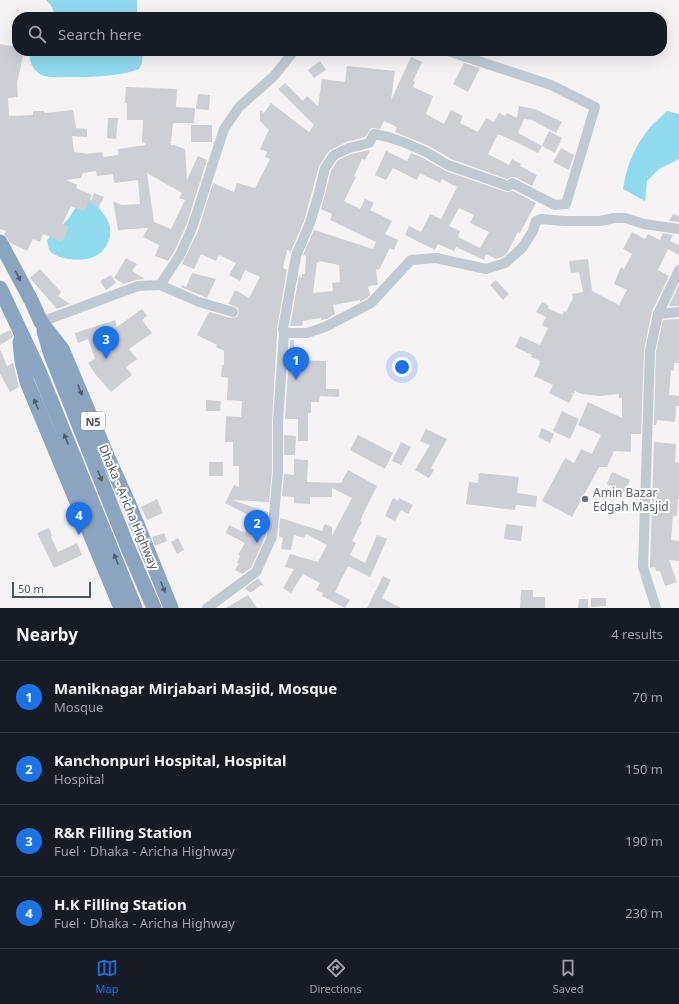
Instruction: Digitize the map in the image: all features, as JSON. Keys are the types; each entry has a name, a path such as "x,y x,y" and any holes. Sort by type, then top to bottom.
{"highway":[{"name":"Dhaka - Aricha Highway","path":"0,242 41,322 51,355 128,548 154,608"},
{"name":"N5","path":"0,288 39,371 135,608"},
{"name":"Dhaka - Aricha Highway","path":"41,322 58,343 65,355 128,502 171,608"},
{"path":"19,330 22,361 27,382 120,608"}],"street":[{"path":"160,285 180,255 192,228 224,129 239,107 274,76 290,56"},
{"path":"207,608 256,572 272,537 278,471 278,421 284,333 282,329 296,256 310,223 320,193 325,168 334,155 349,148 369,143 374,134 388,136 426,152 448,165 508,186 512,183 555,205 566,204 595,107 551,85 463,56"},
{"path":"284,333 307,333 325,327 371,303 411,260 436,258 486,269 505,263 522,248 533,231 536,221 541,219 564,221 600,221 614,218 624,218 644,224 679,229"},
{"path":"656,608 643,567 650,351 658,314 679,270"},
{"path":"41,322 138,286 160,285 198,302 233,312"},
{"path":"658,314 679,312"}],"water":[{"path":"46,0 137,0 137,12 54,12"},
{"path":"30,56 143,56 142,63 139,69 131,72 86,77 44,76 34,69"},
{"path":"667,111 679,114 679,159 659,169 647,181 645,201 623,189 626,174 641,140 650,128"},
{"path":"88,199 98,206 108,222 110,234 107,245 99,254 88,259 77,260 55,255 49,249 47,240 69,218 76,207"}],"building":[{"path":"0,44 12,46 12,56 23,56 17,84 18,97 8,98 9,116 33,115 33,111 44,111 45,113 73,110 76,128 87,129 87,137 72,136 74,152 85,154 102,152 103,157 118,155 118,149 146,145 146,143 142,142 143,120 127,120 127,103 125,103 126,87 177,89 176,107 195,108 194,123 173,123 171,142 169,142 171,145 185,149 187,180 198,156 207,160 186,226 174,252 168,261 155,256 159,245 143,237 148,228 118,230 113,201 122,205 140,204 138,180 114,183 113,174 97,176 96,171 83,173 81,178 66,180 77,185 76,188 92,195 84,212 71,206 62,224 69,227 62,242 43,234 40,242 33,239 27,251 11,243 4,234 6,231 0,229","holes":["147,173 182,193 179,198 185,200 171,229 154,222"]},
{"path":"411,57 422,62 413,81 415,82 413,87 433,96 426,114 444,124 451,110 463,116 460,123 478,132 486,118 494,122 499,113 505,116 507,113 517,118 519,106 535,109 562,122 556,133 532,120 524,119 518,133 542,146 538,153 498,134 488,154 509,165 512,159 521,164 520,166 537,175 532,186 515,177 507,179 451,159 429,146 395,132 397,127 384,121 380,129 371,128 365,137 346,142 329,151 319,166 304,221 291,251 287,250 283,268 287,270 277,328 272,421 272,471 269,502 232,500 268,512 266,535 251,568 242,574 235,570 239,564 237,563 240,556 238,555 245,543 226,533 229,525 245,533 252,517 225,503 234,485 239,487 239,466 233,466 233,442 225,442 226,416 241,417 242,401 227,400 228,378 221,377 222,365 224,365 224,351 216,347 217,345 197,335 209,312 206,311 231,318 237,317 239,313 238,308 227,303 229,303 235,290 249,298 260,277 245,270 240,281 229,275 236,263 219,255 216,261 201,254 194,269 182,264 198,231 213,183 234,192 237,183 255,188 270,159 265,157 267,152 260,149 269,130 260,121 260,110 264,113 271,103 309,132 314,125 278,89 285,83 303,101 307,96 318,106 322,79 345,82 347,66 395,71 391,100"},
{"path":"320,61 326,70 314,78 308,70"},
{"path":"464,63 480,68 468,92 453,84"},
{"path":"198,94 210,95 209,110 196,109"},
{"path":"108,118 118,118 116,139 107,138"},
{"path":"191,125 212,125 212,142 191,142"},
{"path":"549,131 562,138 555,153 542,146"},
{"path":"561,148 574,155 569,170 553,162"},
{"path":"370,150 365,160 362,159 354,176 356,177 344,201 360,209 365,199 374,203 370,210 392,221 385,234 398,240 394,250 390,248 379,270 376,269 378,285 368,286 370,295 367,298 360,302 360,300 333,305 335,314 327,319 321,320 321,318 303,321 302,326 290,326 299,276 302,278 302,274 305,274 306,256 303,255 314,230 373,249 376,242 330,220 332,214 321,209 331,171 338,160 351,154","holes":["319,261 339,265 340,282 332,283 333,291 313,293 317,262 319,263"]},
{"path":"386,151 407,161 411,153 446,171 506,192 513,191 536,203 520,233 518,232 507,253 496,259 486,254 484,260 456,247 454,251 438,244 435,250 405,235 409,226 421,232 430,214 441,219 457,187 442,179 440,183 420,173 417,180 393,168 386,180 375,175","holes":["459,208 474,215 470,223 489,232 480,248 458,237 460,231 449,226"]},
{"path":"94,193 104,197 99,207 90,203"},
{"path":"673,214 679,216 679,222 669,221"},
{"path":"632,232 645,239 648,234 660,240 663,233 673,235 670,241 679,245 679,255 668,249 658,270 669,276 652,311 644,350 641,434 631,434 631,452 614,451 607,467 599,467 572,517 542,501 565,458 574,463 581,449 592,454 601,435 578,425 588,402 622,418 622,398 619,398 619,394 599,396 582,394 575,391 574,394 570,393 573,395 569,403 549,393 553,385 534,376 540,361 531,357 532,355 515,347 520,336 540,345 548,328 542,325 546,317 536,312 542,302 549,306 548,308 562,315 564,311 566,312 573,298 572,294 583,292 579,272 571,273 569,261 588,259 592,291 619,305 627,290 614,284 621,267 624,269 632,254 623,249"},
{"path":"126,258 137,264 132,271 145,279 124,284 114,278"},
{"path":"40,269 61,292 58,296 70,304 57,309 30,278"},
{"path":"192,273 216,279 207,298 181,287 182,285 186,287"},
{"path":"111,275 116,283 106,290 100,281"},
{"path":"496,280 509,294 503,300 490,285"},
{"path":"679,285 679,306 669,306"},
{"path":"142,309 147,316 142,320 152,333 129,349 137,359 126,367 132,375 111,392 88,363 95,359 88,339 78,343 75,333 115,320 117,327"},
{"path":"679,319 679,363 674,363 674,371 671,370 669,395 679,396 679,406 676,406 675,422 657,420 656,425 654,425 656,352 663,320"},
{"path":"10,330 13,337 0,345 0,335"},
{"path":"290,340 294,340 294,354 297,354 297,360 326,361 326,389 339,389 339,397 320,396 319,402 311,402 311,413 308,413 308,441 298,441 298,419 285,419"},
{"path":"0,349 7,366 13,363 19,387 10,392 0,374"},
{"path":"206,400 221,401 220,411 206,411"},
{"path":"562,411 579,419 570,439 553,431"},
{"path":"542,428 554,434 550,443 538,437"},
{"path":"426,429 447,439 431,468 434,470 429,478 415,470 430,445 420,441"},
{"path":"284,435 296,436 295,455 284,455"},
{"path":"358,435 393,453 385,469 350,450"},
{"path":"401,442 411,447 401,465 392,461"},
{"path":"654,442 676,444 675,462 679,463 679,499 677,516 673,516 671,540 679,541 679,561 669,560 677,582 665,586 660,571 656,571 655,567 650,568"},
{"path":"294,459 308,460 307,482 341,483 348,470 377,486 360,521 362,522 352,541 356,543 350,555 365,563 377,535 387,539 370,577 348,566 335,592 350,600 345,608 322,596 323,593 316,590 320,583 303,574 291,593 283,588 294,569 285,567 290,554 318,562 327,545 306,534 304,538 294,535 291,550 281,549 283,538 279,536 280,518 322,531 325,524 332,527 332,536 352,498 332,488 332,497 310,497 310,504 294,503 294,497 282,496 284,474 294,475"},
{"path":"209,462 223,462 223,476 209,476"},
{"path":"612,472 630,480 625,492 607,484"},
{"path":"479,473 519,477 517,493 537,496 536,507 516,505 515,510 466,504 469,482 478,483"},
{"path":"393,498 398,501 399,498 413,505 408,514 401,510 395,521 385,516"},
{"path":"157,499 163,513 147,520 141,507"},
{"path":"506,524 523,526 521,541 504,539"},
{"path":"49,528 51,537 58,552 77,543 82,555 54,568 37,533"},
{"path":"164,533 167,541 155,546 152,537"},
{"path":"178,538 184,550 177,554 171,542"},
{"path":"383,576 391,580 382,598 401,608 367,608"},
{"path":"258,578 264,586 261,585 252,592 249,592 245,588"},
{"path":"521,590 533,590 533,597 545,597 545,608 520,608"},
{"path":"248,595 257,608 226,608"},
{"path":"591,598 606,598 606,606 591,607"},
{"path":"579,599 588,599 588,608 578,608"}],"place":[{"name":"R&R Filling Station","path":"106,359"},
{"name":"Maniknagar Mirjabari Masjid, Mosque","path":"296,380"},
{"name":"Amin Bazar Edgah Masjid","path":"585,499"},
{"name":"H.K Filling Station","path":"79,535"},
{"name":"Kanchonpuri Hospital, Hospital","path":"257,543"}]}
